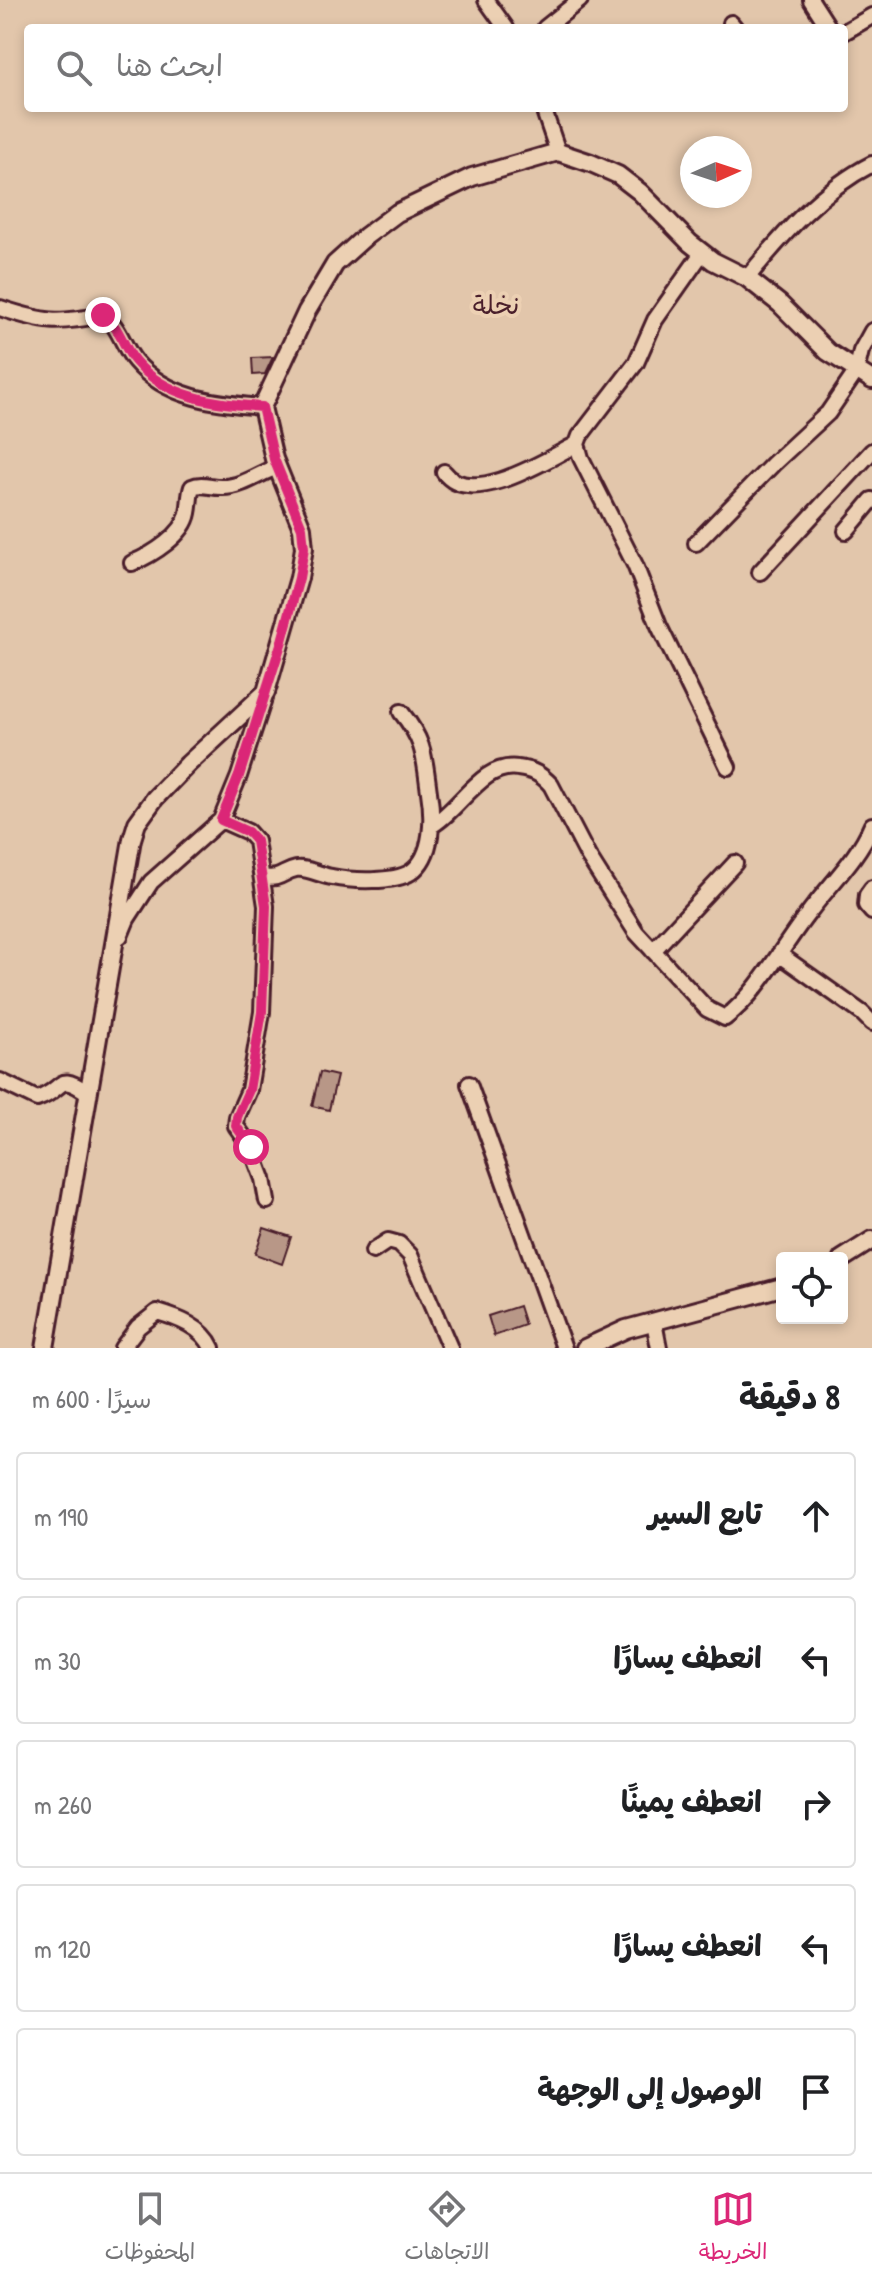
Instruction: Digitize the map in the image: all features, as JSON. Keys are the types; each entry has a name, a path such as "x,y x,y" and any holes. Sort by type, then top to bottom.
{"street":[{"path":"486,0 503,24"},
{"path":"550,24 580,0"},
{"path":"811,0 826,24"},
{"path":"848,30 872,16"},
{"path":"544,112 558,152"},
{"path":"113,956 127,919 151,882 221,820 239,776 299,578 304,548 302,528 277,467 262,407 307,311 335,264 366,236 397,213 472,177 558,152 618,175 651,202 702,253 747,278 780,304 828,352 872,380"},
{"path":"747,278 783,235 830,191 872,164"},
{"path":"702,253 655,320 636,363 577,444 581,458 635,565 659,626 728,767"},
{"path":"0,308 31,319 55,323 103,315 117,330 135,361 158,382 175,392 215,403 262,407"},
{"path":"696,543 828,413 856,372 861,351 872,331"},
{"path":"444,472 460,484 483,485 508,478 577,444"},
{"path":"760,572 872,451"},
{"path":"132,563 146,557 180,530 188,515 192,487 198,484 237,485 255,474 277,467"},
{"path":"846,531 872,500"},
{"path":"45,1348 137,823 155,798 188,764 266,692"},
{"path":"262,877 275,879 297,869 359,880 409,873 418,864 431,826 432,809 422,744 417,732 401,712"},
{"path":"431,826 444,819 498,769 522,768 543,775 636,932 707,1009 725,1018 754,989 808,913 864,844 872,825"},
{"path":"221,820 248,832 256,841 266,906 262,1012 249,1090 236,1126 256,1158 267,1201"},
{"path":"653,951 735,863"},
{"path":"872,888 866,905 872,912"},
{"path":"779,954 872,1023"},
{"path":"0,1081 37,1099 64,1081 70,1081 88,1093"},
{"path":"469,1084 564,1348"},
{"path":"848,1255 872,1240"},
{"path":"373,1251 388,1241 399,1244 410,1255 450,1348"},
{"path":"585,1348 626,1329 776,1289"},
{"path":"122,1348 138,1327 157,1312 199,1331 207,1337 212,1348"},
{"path":"654,1322 659,1348"}],"building":[{"path":"273,357 265,374 253,375 252,358"},
{"path":"320,1072 337,1076 329,1110 312,1106"},
{"path":"264,1228 291,1237 282,1264 255,1254"},
{"path":"519,1306 525,1325 494,1336 488,1316"}],"district":[{"name":"نخلة","path":"496,305"}],"route":[{"path":"103,315 117,330 135,361 158,382 175,392 215,403 262,407 274,459 302,528 304,548 299,578 282,641 239,776 221,820 248,832 256,841 266,906 262,1012 249,1090 236,1126 251,1147"}]}
